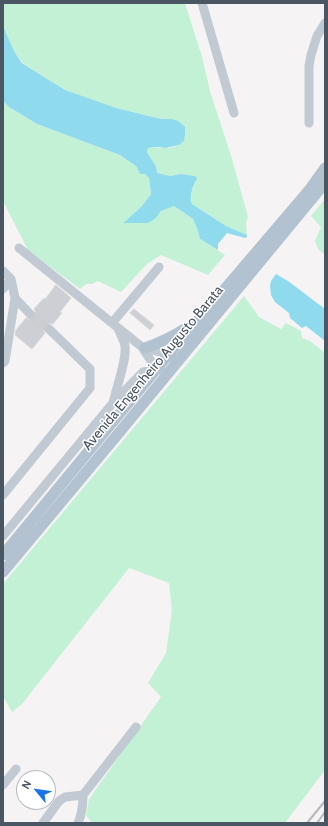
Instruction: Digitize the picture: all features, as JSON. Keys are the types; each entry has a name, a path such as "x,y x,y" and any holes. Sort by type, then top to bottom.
{"main road":[{"name":"Avenida Engenheiro Augusto Barata","path":"3,555 156,370 310,189 325,168"},
{"name":"Avenida Engenheiro Augusto Barata","path":"3,572 325,183"},
{"path":"144,347 159,343 178,334 200,319"}],"street":[{"path":"202,3 234,113"},
{"path":"309,123 309,66 317,36 325,23"},
{"path":"310,189 325,161"},
{"path":"19,248 114,325 144,347 169,355 178,362"},
{"path":"114,325 159,267"},
{"path":"3,271 12,278 15,298 5,361 3,363"},
{"path":"3,289 12,278"},
{"path":"15,298 30,314"},
{"path":"112,404 124,361 125,347 114,325"},
{"path":"3,495 90,388 90,369 49,329"},
{"path":"144,347 156,370"},
{"path":"3,536 112,404 143,372 156,370 168,374"},
{"path":"78,823 83,806 83,795 136,727"},
{"path":"3,785 16,769"},
{"path":"43,823 59,800 65,796 83,795"}],"green space":[{"path":"3,3 185,3 248,217 246,222 247,235 226,226 192,204 191,198 193,187 196,182 195,176 181,174 170,176 157,173 155,165 147,152 148,148 170,148 184,141 172,119 161,119 99,103 65,90 23,63 14,51 3,26"},
{"path":"3,101 9,107 37,124 120,155 136,166 140,174 145,174 149,178 151,194 141,207 124,222 156,218 161,211 174,206 193,219 200,239 225,255 208,275 161,255 147,264 121,292 98,281 92,284 86,284 80,289 28,250 3,201"},
{"path":"325,199 325,255 318,249 315,241 321,227 311,216"},
{"path":"244,296 259,317 281,329 286,323 301,331 302,338 310,341 325,353 325,770 285,823 92,823 86,815 89,799 161,697 148,683 166,653 172,610 169,583 129,568 22,704 12,712 3,696 3,584"}],"water":[{"path":"3,26 14,51 22,63 65,90 116,108 161,119 172,119 178,121 185,127 184,141 179,145 165,148 148,148 147,152 155,165 157,173 170,176 181,174 195,176 197,178 191,194 192,204 226,226 247,235 247,237 245,238 227,233 218,244 218,250 200,239 193,219 174,206 161,211 156,218 148,223 123,223 141,207 151,194 149,178 145,174 140,174 136,166 120,155 37,124 9,107 3,101"},
{"path":"276,274 288,281 325,309 325,341 306,326 302,328 290,318 289,313 275,302 271,295 270,286 271,281"}],"building":[{"path":"56,285 71,298 53,324 48,323 44,325 43,330 45,333 32,349 15,335 16,330 26,318 31,320 34,318 36,313 34,309 44,298 45,299"},
{"path":"134,309 154,325 150,330 130,313"}],"tunnel":[{"path":"30,314 49,329"}],"railway":[{"path":"307,823 325,801"},
{"path":"317,823 325,812"}]}
